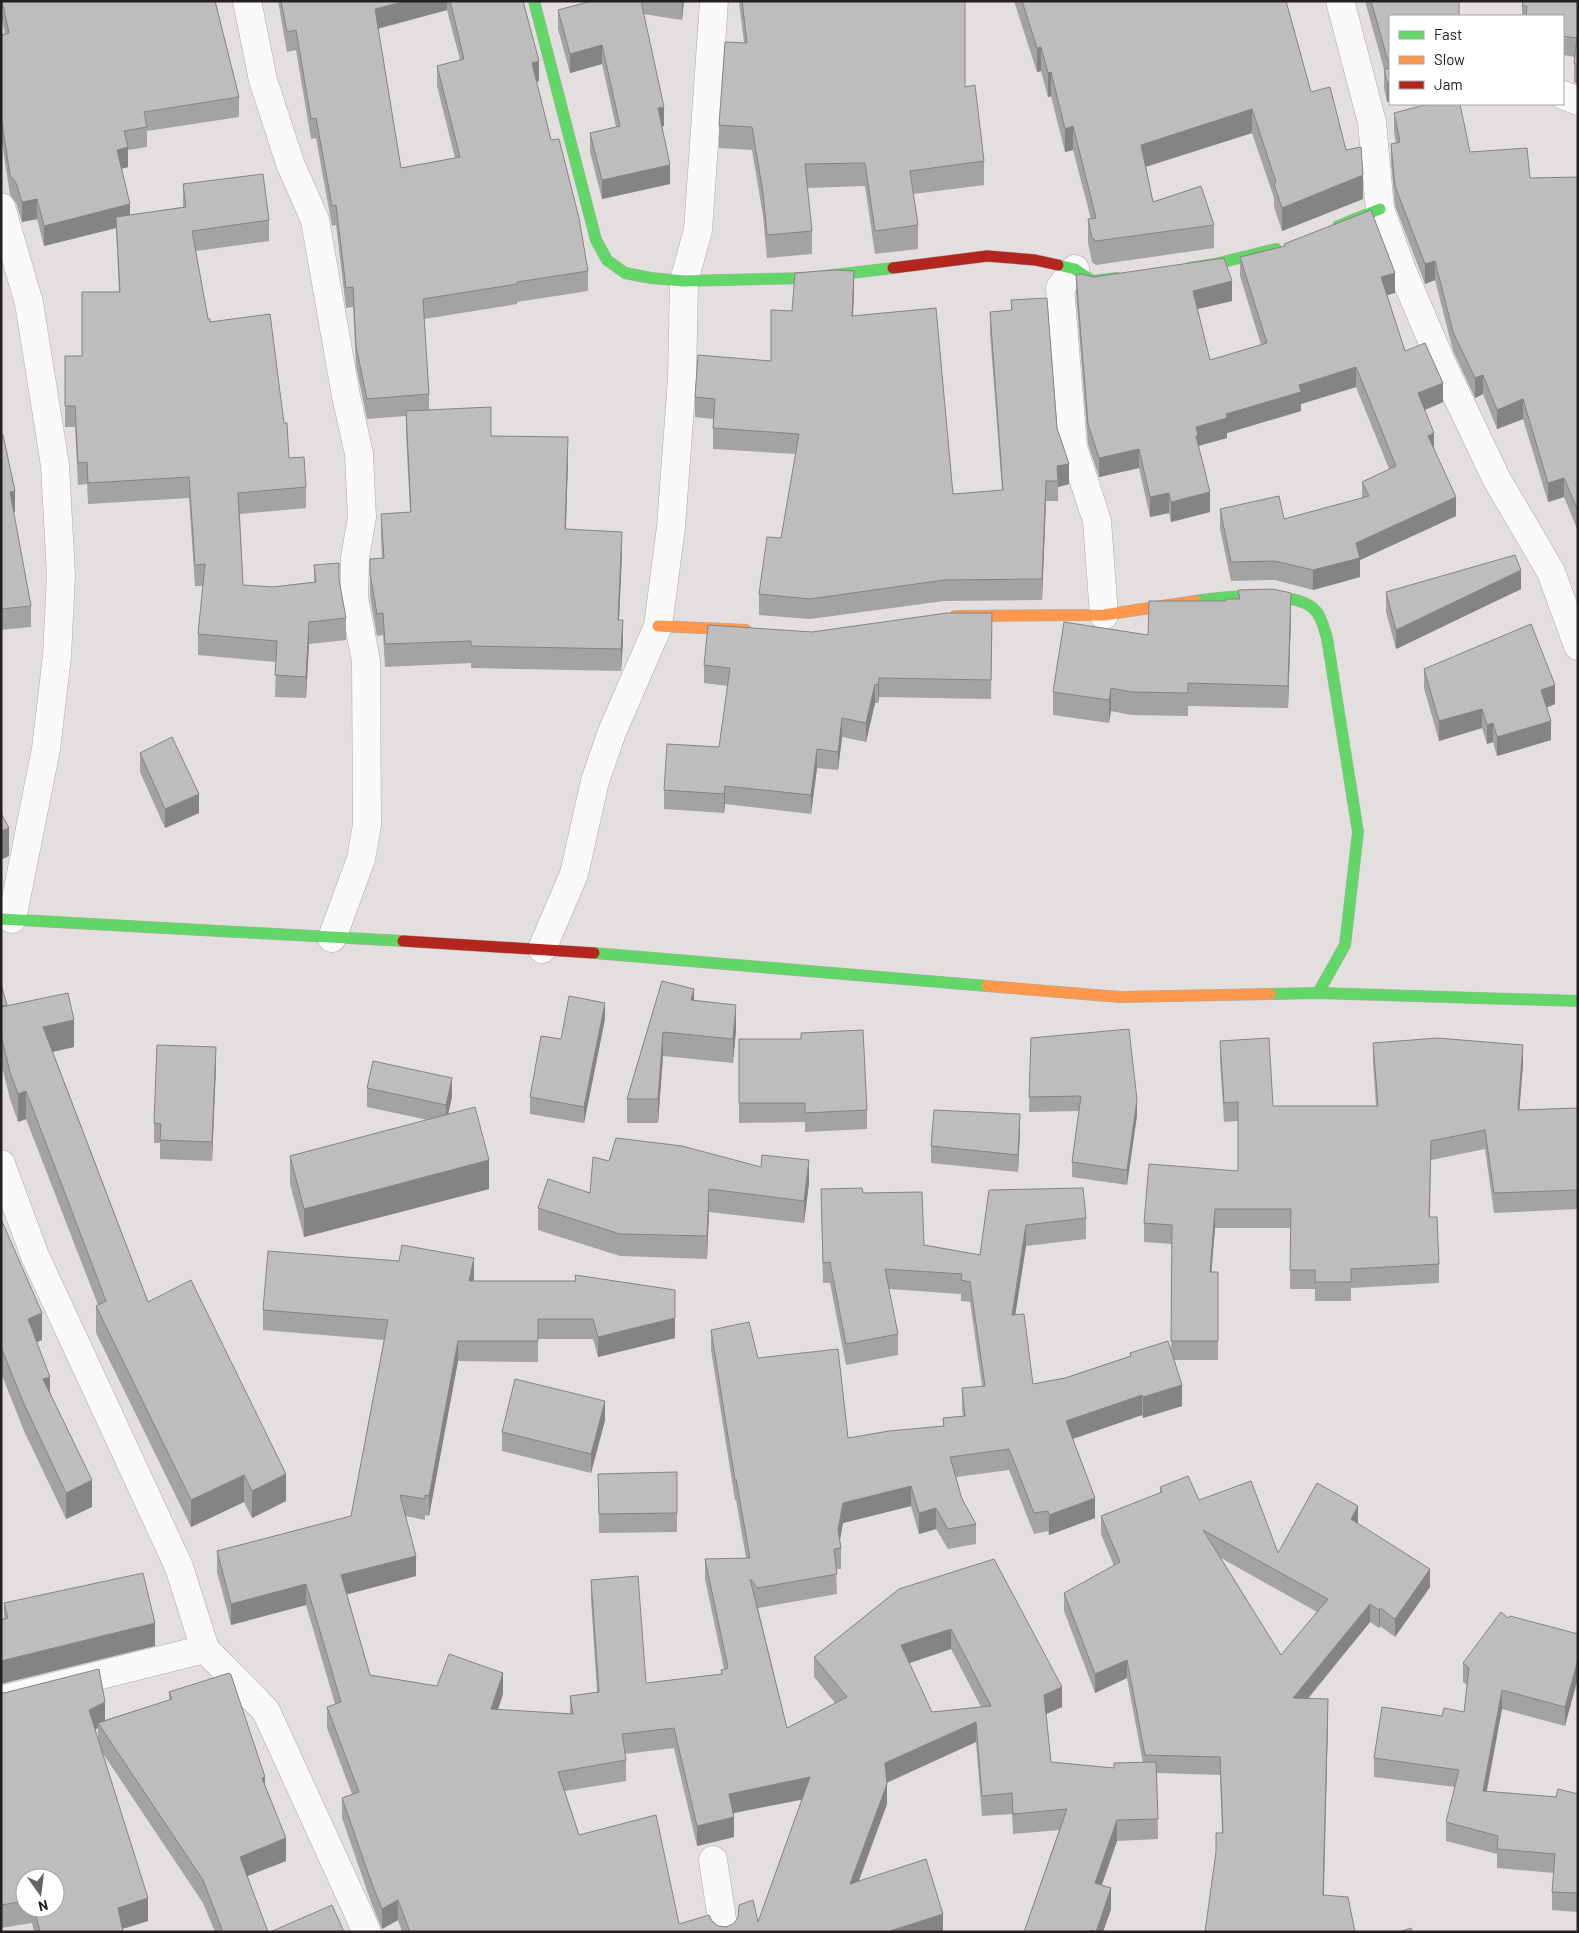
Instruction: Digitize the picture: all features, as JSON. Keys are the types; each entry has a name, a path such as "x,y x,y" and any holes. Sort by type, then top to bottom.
{"street":[{"path":"247,1 263,80 290,163 314,220 346,396 360,454 362,517 355,558 354,598 366,661 368,825 361,859 332,938"},
{"path":"534,1 562,101 596,240 607,260 625,273 650,278 684,281 808,278 987,256 1035,260 1074,270 1092,281 1128,276"},
{"path":"542,949 574,874 595,781 612,732 658,626 671,527 682,379 684,281 698,230 714,1"},
{"path":"1340,1 1385,119 1380,209 1401,268 1442,364 1496,478 1551,572 1578,646"},
{"path":"1564,95 1578,101"},
{"path":"1,207 29,303 55,465 61,575 57,656 46,749 7,919 542,949 1120,996 1318,993 1578,1001"},
{"path":"1328,230 1380,209"},
{"path":"1176,270 1215,264 1284,247"},
{"path":"1074,270 1060,288 1072,437 1073,447 1097,521 1104,615"},
{"path":"946,616 1104,615 1224,597 1275,596 1308,604 1315,609 1321,618 1328,638 1358,832 1345,945 1318,993"},
{"path":"658,626 757,631"},
{"path":"1,1164 35,1256 179,1568 204,1649 266,1711 367,1932"},
{"path":"1,1700 204,1649"},
{"path":"713,1860 724,1932"}],"building":[{"path":"2,1 215,1 239,97 144,112 147,127 124,131 128,147 117,150 130,204 44,226 37,199 22,202 16,183 10,175 1,116 1,35 9,33"},
{"path":"281,1 406,1 375,9 401,168 460,157 437,66 464,59 450,1 523,1 539,61 532,63 551,140 559,139 579,218 588,271 423,299 429,394 367,399 356,346 353,287 346,288 336,205 332,206 316,118 311,119 296,30 287,32"},
{"path":"592,1 641,1 664,107 658,108 670,165 602,180 590,133 620,126 602,45 570,54 558,10"},
{"path":"742,1 965,1 965,87 975,85 984,161 910,171 918,225 875,231 865,163 805,164 812,231 767,235 763,193 752,127 719,125 725,42 747,43"},
{"path":"1022,1 1286,1 1311,92 1330,87 1346,150 1361,147 1363,175 1282,208 1274,184 1276,182 1252,109 1141,145 1153,202 1201,186 1214,225 1096,241 1092,238 1088,219 1096,218 1073,126 1065,129 1051,72 1048,73 1041,47 1037,48"},
{"path":"1371,1 1459,1 1459,15 1389,15 1389,64"},
{"path":"1523,1 1578,1 1578,65 1574,63 1577,38 1564,36 1564,15 1526,15 1527,6 1522,6"},
{"path":"1389,68 1389,82 1387,82 1384,69"},
{"path":"1424,105 1460,105 1470,152 1527,148 1530,178 1578,177 1578,511 1564,478 1548,483 1523,399 1497,410 1483,375 1475,378 1453,332 1435,261 1425,264 1395,186 1391,144 1400,142 1394,113"},
{"path":"263,174 269,220 192,231 210,322 270,314 284,423 287,423 289,458 304,457 306,487 238,493 243,585 273,587 316,582 314,565 339,563 339,580 346,618 309,622 306,677 275,675 277,641 198,634 205,564 195,565 189,477 88,483 87,462 78,463 75,406 65,406 65,356 82,356 82,292 120,292 116,217 186,207 183,184"},
{"path":"1371,210 1395,273 1381,277 1405,351 1425,343 1443,383 1418,393 1434,433 1428,436 1456,497 1356,543 1360,558 1313,570 1275,561 1231,562 1220,509 1279,496 1284,519 1369,496 1362,482 1396,466 1356,367 1299,385 1301,392 1226,414 1227,418 1196,427 1198,435 1196,436 1210,492 1171,502 1169,493 1150,497 1139,449 1099,458 1088,424 1076,275 1082,274 1094,277 1224,258 1232,281 1193,291 1210,360 1267,343 1240,257 1285,246 1284,244"},
{"path":"834,270 854,271 852,316 936,308 953,494 1003,490 990,312 1012,310 1011,300 1047,298 1057,428 1069,464 1057,466 1058,481 1046,481 1042,579 944,580 810,599 759,594 767,537 781,538 799,434 713,428 715,399 695,397 698,355 771,361 771,310 792,311 795,273"},
{"path":"491,407 491,436 568,437 565,529 622,532 618,620 623,620 621,649 471,646 471,641 385,644 383,613 377,614 370,574 370,559 384,558 381,514 411,512 406,411"},
{"path":"1,435 3,435 15,491 10,492 31,606 1,609"},
{"path":"1515,555 1521,570 1396,630 1386,592"},
{"path":"1273,589 1291,593 1288,686 1188,683 1188,693 1131,692 1111,688 1109,700 1053,692 1064,622 1148,635 1149,601 1226,601 1226,599 1240,599 1238,590"},
{"path":"947,613 992,613 991,680 879,678 878,685 875,684 866,723 842,718 838,752 817,749 811,795 725,786 724,794 664,790 667,744 719,747 730,668 704,665 708,625 812,632"},
{"path":"1531,624 1555,685 1541,690 1551,721 1497,737 1493,723 1487,725 1482,709 1439,721 1424,669"},
{"path":"172,737 199,794 165,809 140,753"},
{"path":"1,813 9,828 1,831"},
{"path":"662,981 694,989 691,1000 736,1005 733,1039 663,1032 658,1099 627,1099"},
{"path":"1,984 7,1005 1,1006"},
{"path":"68,993 74,1020 43,1027 148,1302 191,1280 286,1474 252,1491 244,1475 191,1500 96,1306 106,1301 26,1091 18,1094 10,1072 1,1035 1,1007"},
{"path":"569,996 605,1003 584,1107 530,1097 541,1036 561,1039"},
{"path":"1129,1029 1137,1100 1127,1170 1072,1162 1081,1096 1029,1097 1031,1038"},
{"path":"863,1030 867,1110 805,1113 805,1103 739,1103 739,1039 801,1039 801,1033"},
{"path":"1269,1038 1273,1106 1378,1106 1373,1043 1437,1038 1523,1045 1518,1110 1578,1108 1578,1190 1494,1193 1485,1130 1431,1141 1429,1217 1437,1217 1439,1264 1351,1269 1351,1282 1315,1282 1315,1270 1290,1270 1291,1209 1215,1209 1210,1272 1218,1272 1218,1341 1171,1341 1172,1225 1144,1223 1149,1164 1238,1171 1238,1102 1224,1103 1220,1041"},
{"path":"157,1045 216,1047 212,1142 160,1140 161,1124 154,1123"},
{"path":"373,1061 452,1078 446,1105 367,1088"},
{"path":"475,1107 489,1160 304,1209 290,1156"},
{"path":"934,1110 1020,1114 1018,1155 931,1146"},
{"path":"616,1138 682,1146 761,1167 762,1155 809,1160 804,1201 709,1189 707,1236 620,1234 538,1208 548,1179 590,1193 593,1157 609,1161"},
{"path":"862,1188 863,1193 922,1192 924,1245 980,1255 989,1190 1083,1188 1086,1218 1026,1225 1012,1315 1024,1314 1033,1384 1065,1378 1131,1356 1130,1353 1168,1341 1182,1385 1143,1397 1142,1395 1066,1421 1095,1498 1049,1515 1048,1511 1034,1513 1009,1449 950,1457 962,1499 976,1524 948,1529 936,1508 919,1513 911,1486 843,1503 838,1530 841,1548 834,1549 837,1574 758,1588 750,1579 787,1728 847,1697 814,1657 899,1589 994,1559 1062,1687 1044,1695 1051,1762 1114,1768 1114,1763 1156,1762 1158,1819 1117,1820 1095,1883 1111,1888 1096,1932 1091,1930 1090,1932 1024,1932 1067,1809 1013,1814 1012,1793 982,1796 976,1722 885,1763 887,1784 850,1884 926,1859 943,1914 887,1932 410,1932 398,1900 382,1909 342,1798 359,1792 327,1707 341,1702 306,1584 231,1604 217,1551 351,1516 388,1320 263,1310 268,1251 399,1261 402,1245 474,1258 469,1281 576,1281 575,1275 675,1290 675,1318 598,1337 593,1319 538,1319 538,1341 458,1341 429,1496 425,1495 425,1499 400,1495 416,1556 341,1575 370,1675 437,1686 449,1654 503,1673 491,1709 573,1714 570,1696 599,1692 591,1580 638,1576 646,1683 722,1674 721,1670 728,1668 705,1559 750,1558 735,1480 711,1330 749,1322 758,1358 838,1349 848,1438 889,1431 944,1426 943,1418 965,1416 962,1388 985,1386 970,1282 961,1280 962,1274 885,1269 898,1334 846,1344 830,1262 823,1263 821,1189","holes":["951,1629 991,1706 932,1712 901,1645","674,1728 697,1826 734,1817 729,1794 810,1777 758,1922 753,1900 739,1905 738,1918 733,1924 726,1927 718,1926 709,1915 679,1924 656,1815 579,1835 558,1772 626,1760 622,1734"]},
{"path":"1,1219 42,1313 28,1319 50,1377 43,1379 92,1480 66,1493 24,1404 1,1347"},
{"path":"515,1379 605,1401 591,1454 502,1432"},
{"path":"677,1472 677,1513 599,1514 598,1474"},
{"path":"1188,1476 1199,1500 1251,1481 1278,1553 1317,1483 1358,1506 1351,1519 1430,1569 1395,1619 1380,1608 1379,1610 1370,1604 1293,1698 1328,1699 1323,1895 1348,1897 1355,1932 1205,1932 1216,1852 1216,1833 1223,1833 1220,1757 1145,1755 1127,1660 1095,1674 1064,1593 1120,1562 1101,1516 1162,1492 1160,1487","holes":["1203,1530 1328,1599 1281,1655"]},
{"path":"143,1573 155,1623 1,1661 1,1620 8,1618 4,1603"},
{"path":"1501,1612 1508,1618 1510,1616 1578,1634 1578,1659 1565,1707 1502,1690 1483,1791 1556,1797 1558,1789 1578,1794 1578,1893 1552,1892 1555,1854 1497,1849 1498,1836 1446,1822 1459,1770 1374,1758 1382,1707 1442,1716 1444,1708 1464,1712 1469,1668 1463,1663"},
{"path":"99,1669 105,1702 89,1710 148,1898 118,1908 123,1932 40,1932 36,1918 65,1918 65,1868 15,1868 15,1903 1,1905 1,1692 4,1693"},
{"path":"229,1673 265,1777 262,1778 286,1838 240,1857 268,1932 223,1932 203,1880 98,1723 172,1699 169,1692"},
{"path":"332,1905 344,1932 270,1932"},
{"path":"1411,1928 1412,1932 1399,1932"}],"traffic: fast":[{"path":"534,1 596,240 607,260 625,273 684,281 808,278 893,268"},
{"path":"1338,226 1380,209"},
{"path":"1189,268 1215,264 1276,249"},
{"path":"1058,265 1075,269 1092,281 1117,278"},
{"path":"1195,601 1258,596 1292,599 1305,603 1315,610 1324,627 1358,832 1345,945 1318,993"},
{"path":"1,919 403,941"},
{"path":"594,953 987,986"},
{"path":"1270,994 1318,993 1578,1001"}],"traffic: slow":[{"path":"955,616 1104,615 1195,601"},
{"path":"658,626 746,630"},
{"path":"987,986 1120,997 1270,994"}],"traffic: jam":[{"path":"893,268 987,256 1035,260 1058,265"},
{"path":"403,941 594,953"}]}
